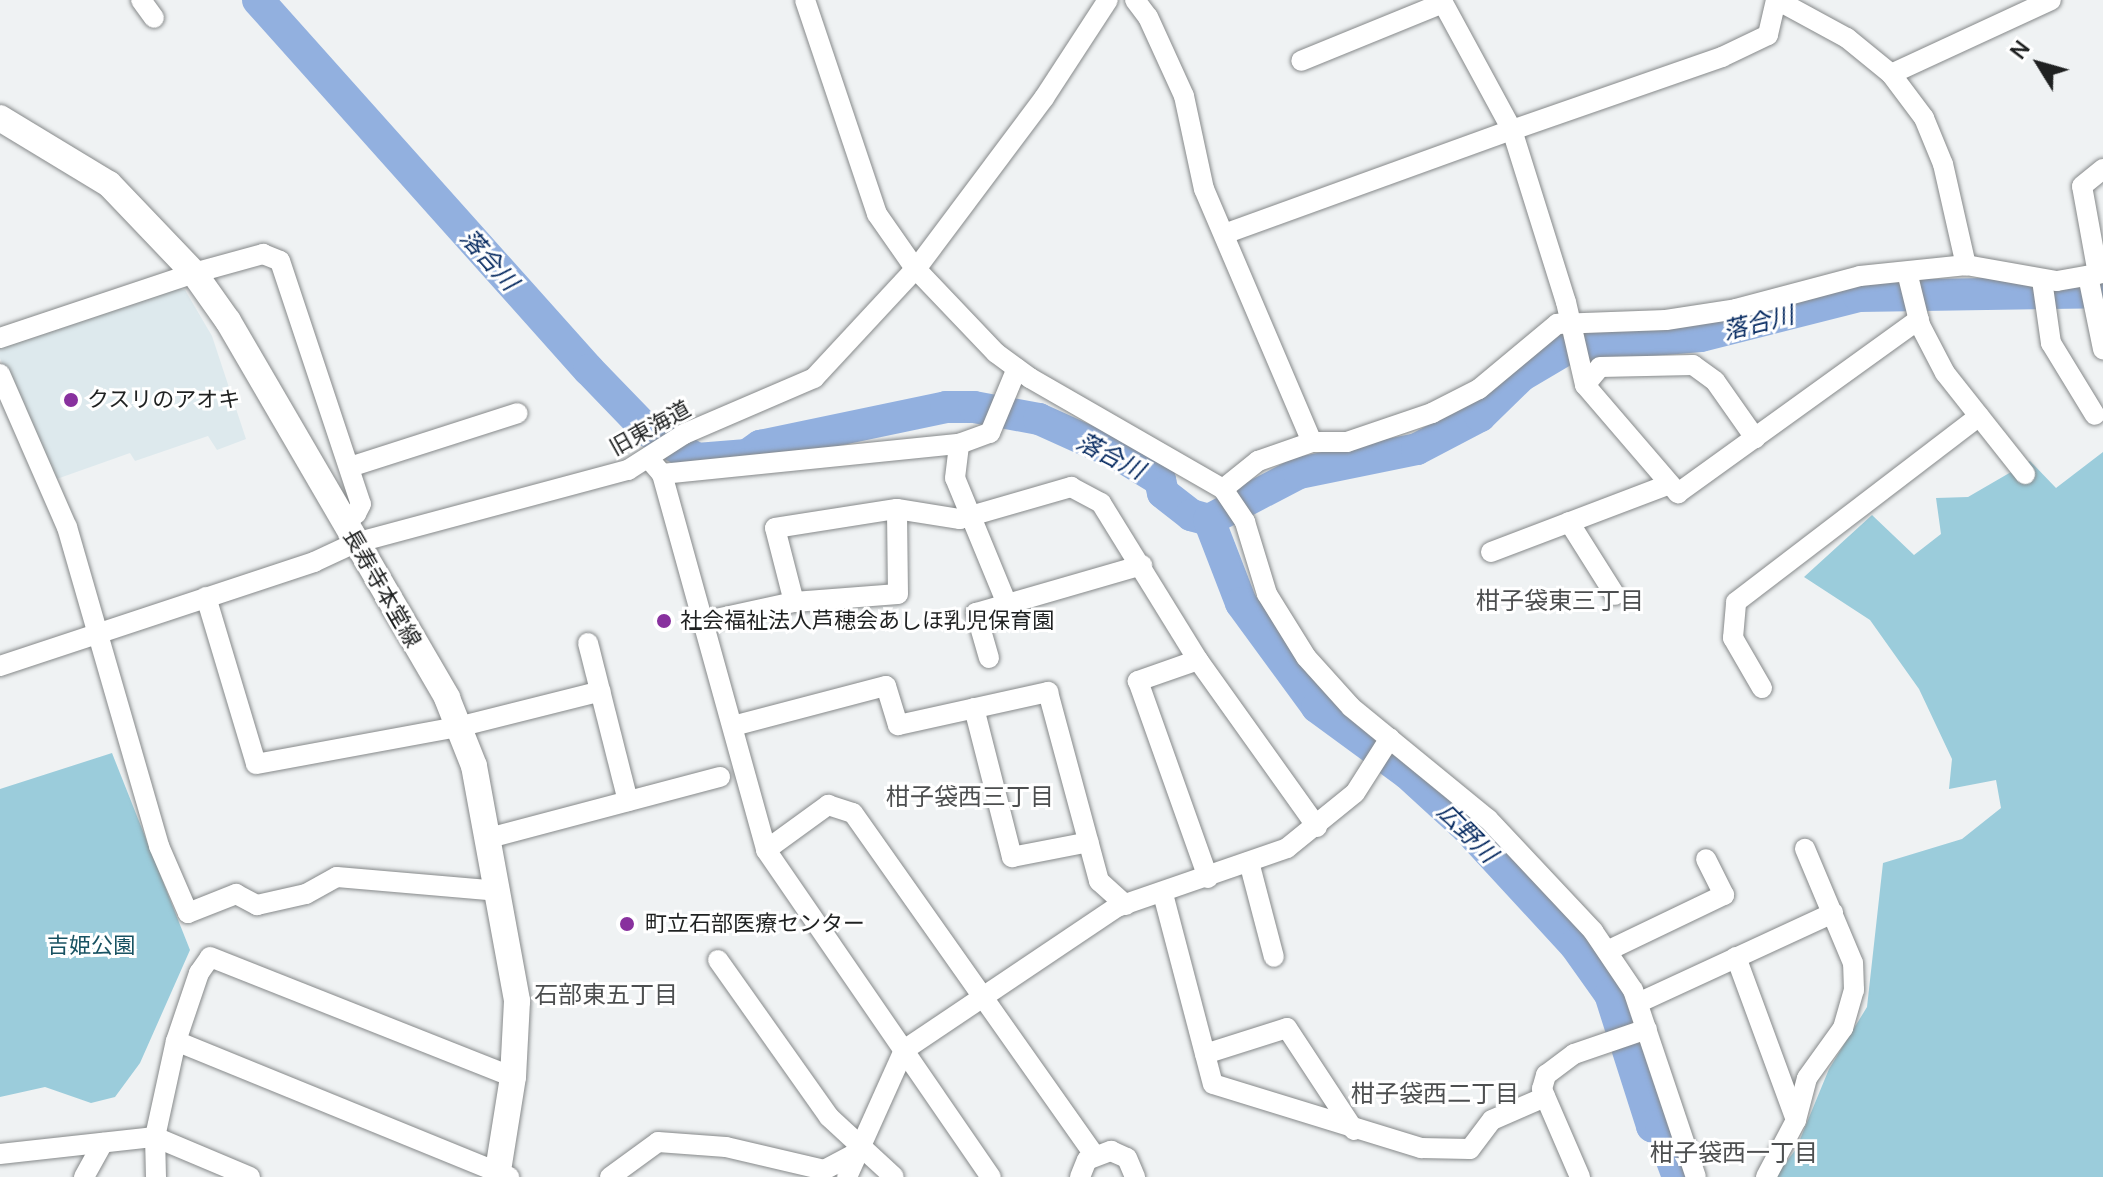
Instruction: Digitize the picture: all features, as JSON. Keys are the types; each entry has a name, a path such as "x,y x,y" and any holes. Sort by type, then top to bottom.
{"main road":[{"name":"長寿寺本堂線","path":"0,118 109,184 194,273 228,321 458,727 474,766 517,1001 513,1077 501,1175"}],"street":[{"path":"141,0 154,18"},
{"path":"805,0 877,214 914,267 1017,368 1223,489 1245,522 1267,594 1306,657 1351,707 1488,819 1607,951 1638,1003 1696,1177"},
{"name":"旧東海道","path":"0,666 206,597 349,532 587,483 656,462 684,434 814,378 888,304 1044,98 1108,0"},
{"path":"1135,0 1148,17 1184,96 1204,189 1227,233 1312,442"},
{"path":"1227,233 1722,57 1768,35 1776,0 1847,38 1891,74 1924,118 1943,164 1966,265"},
{"path":"1891,74 2051,0"},
{"path":"1301,61 1443,3 1512,130 1585,385 1678,493 1919,319"},
{"path":"2103,169 2082,186 2103,349"},
{"path":"0,338 194,273 263,254 280,261 361,504 349,532"},
{"path":"1223,489 1258,461 1312,442 1347,442 1432,413 1479,389 1557,324 1708,314 1860,276 1966,265 2044,289 2094,282"},
{"path":"1907,272 1919,319 1945,373 2025,474"},
{"path":"2044,289 2051,343 2095,415"},
{"path":"1585,385 1600,367 1693,365 1715,381 1755,438"},
{"path":"991,1177 766,850 656,462 959,444 990,433 1017,368"},
{"path":"0,374 67,527 95,633 159,846 188,913 236,894 257,905 306,894 337,877 499,891"},
{"path":"350,467 518,413"},
{"path":"1762,688 1733,638 1736,602 1979,416"},
{"path":"959,444 955,478 967,516 1007,604"},
{"path":"1491,552 1670,484"},
{"path":"794,602 775,528 897,509 967,516 1071,487 1101,503 1198,660 1317,827"},
{"path":"702,622 794,602 898,594 897,509"},
{"path":"1569,522 1615,595"},
{"path":"989,658 976,613 1142,565"},
{"path":"206,597 256,764 458,727 601,691"},
{"path":"588,643 628,801"},
{"path":"1198,660 1138,681 1208,878"},
{"path":"733,726 886,686 898,725 1048,692 1099,881 1126,905"},
{"path":"974,708 1012,857 1089,842"},
{"path":"847,1177 904,1050 1126,905 1287,848 1317,827 1355,793 1390,738"},
{"path":"489,838 720,777"},
{"path":"766,850 828,805 853,813 981,1000 1094,1155"},
{"path":"1766,1177 1796,1120 1807,1078 1843,1028 1854,990 1853,963 1805,849"},
{"path":"1607,951 1724,895 1706,859"},
{"path":"1249,862 1274,957"},
{"path":"1163,894 1213,1084 1354,1130 1421,1148 1470,1149 1492,1120 1545,1097"},
{"path":"1638,1003 1833,913"},
{"path":"156,1177 155,1137 176,1041 199,973 210,957 513,1077"},
{"path":"1736,957 1796,1120"},
{"path":"718,960 829,1117 860,1151 879,1159 894,1177"},
{"path":"1205,1054 1287,1028 1354,1130"},
{"path":"1580,1177 1545,1097 1546,1075 1574,1054 1647,1029"},
{"path":"176,1041 501,1175"},
{"path":"0,1154 155,1137 250,1177"},
{"path":"610,1177 658,1142 726,1147 824,1170 860,1151"},
{"path":"84,1177 103,1143"},
{"path":"1094,1155 1119,1153 1135,1177"},
{"path":"1080,1177 1094,1155"}],"shaded area":[{"path":"172,288 185,290 212,336 246,439 217,450 208,436 135,461 130,453 51,481 0,358 0,344"}],"green space":[{"path":"2103,452 2103,1177 1775,1177 1796,1149 1829,1069 1867,1007 1883,863 1962,839 2001,808 1996,780 1949,789 1952,759 1919,689 1870,620 1804,577 1872,515 1914,555 1941,534 1936,498 1968,497 2030,461 2056,488"},
{"name":"吉姫公園","path":"112,753 190,950 140,1063 115,1097 91,1103 45,1087 0,1097 0,789"}],"waterway":[{"name":"落合川","path":"258,0 589,370 648,431 697,459 747,455 760,446 946,407 974,407 1039,419 1121,456 1160,480 1163,493 1191,515 1209,520 1299,473 1417,449 1480,416 1521,376 1570,347 1701,336 1859,296 2103,292"},
{"name":"広野川","path":"1209,520 1241,603 1317,707 1407,773 1467,828 1575,945 1610,994 1652,1126 1661,1131 1678,1177"}],"place":[{"name":"クスリのアオキ","path":"71,400"},
{"name":"社会福祉法人芦穂会あしほ乳児保育園","path":"664,621"},
{"name":"町立石部医療センター","path":"627,924"}],"district":[{"name":"柑子袋東三丁目","path":"1560,600"},
{"name":"柑子袋西三丁目","path":"970,796"},
{"name":"石部東五丁目","path":"606,994"},
{"name":"柑子袋西二丁目","path":"1435,1093"},
{"name":"柑子袋西一丁目","path":"1734,1152"}]}
